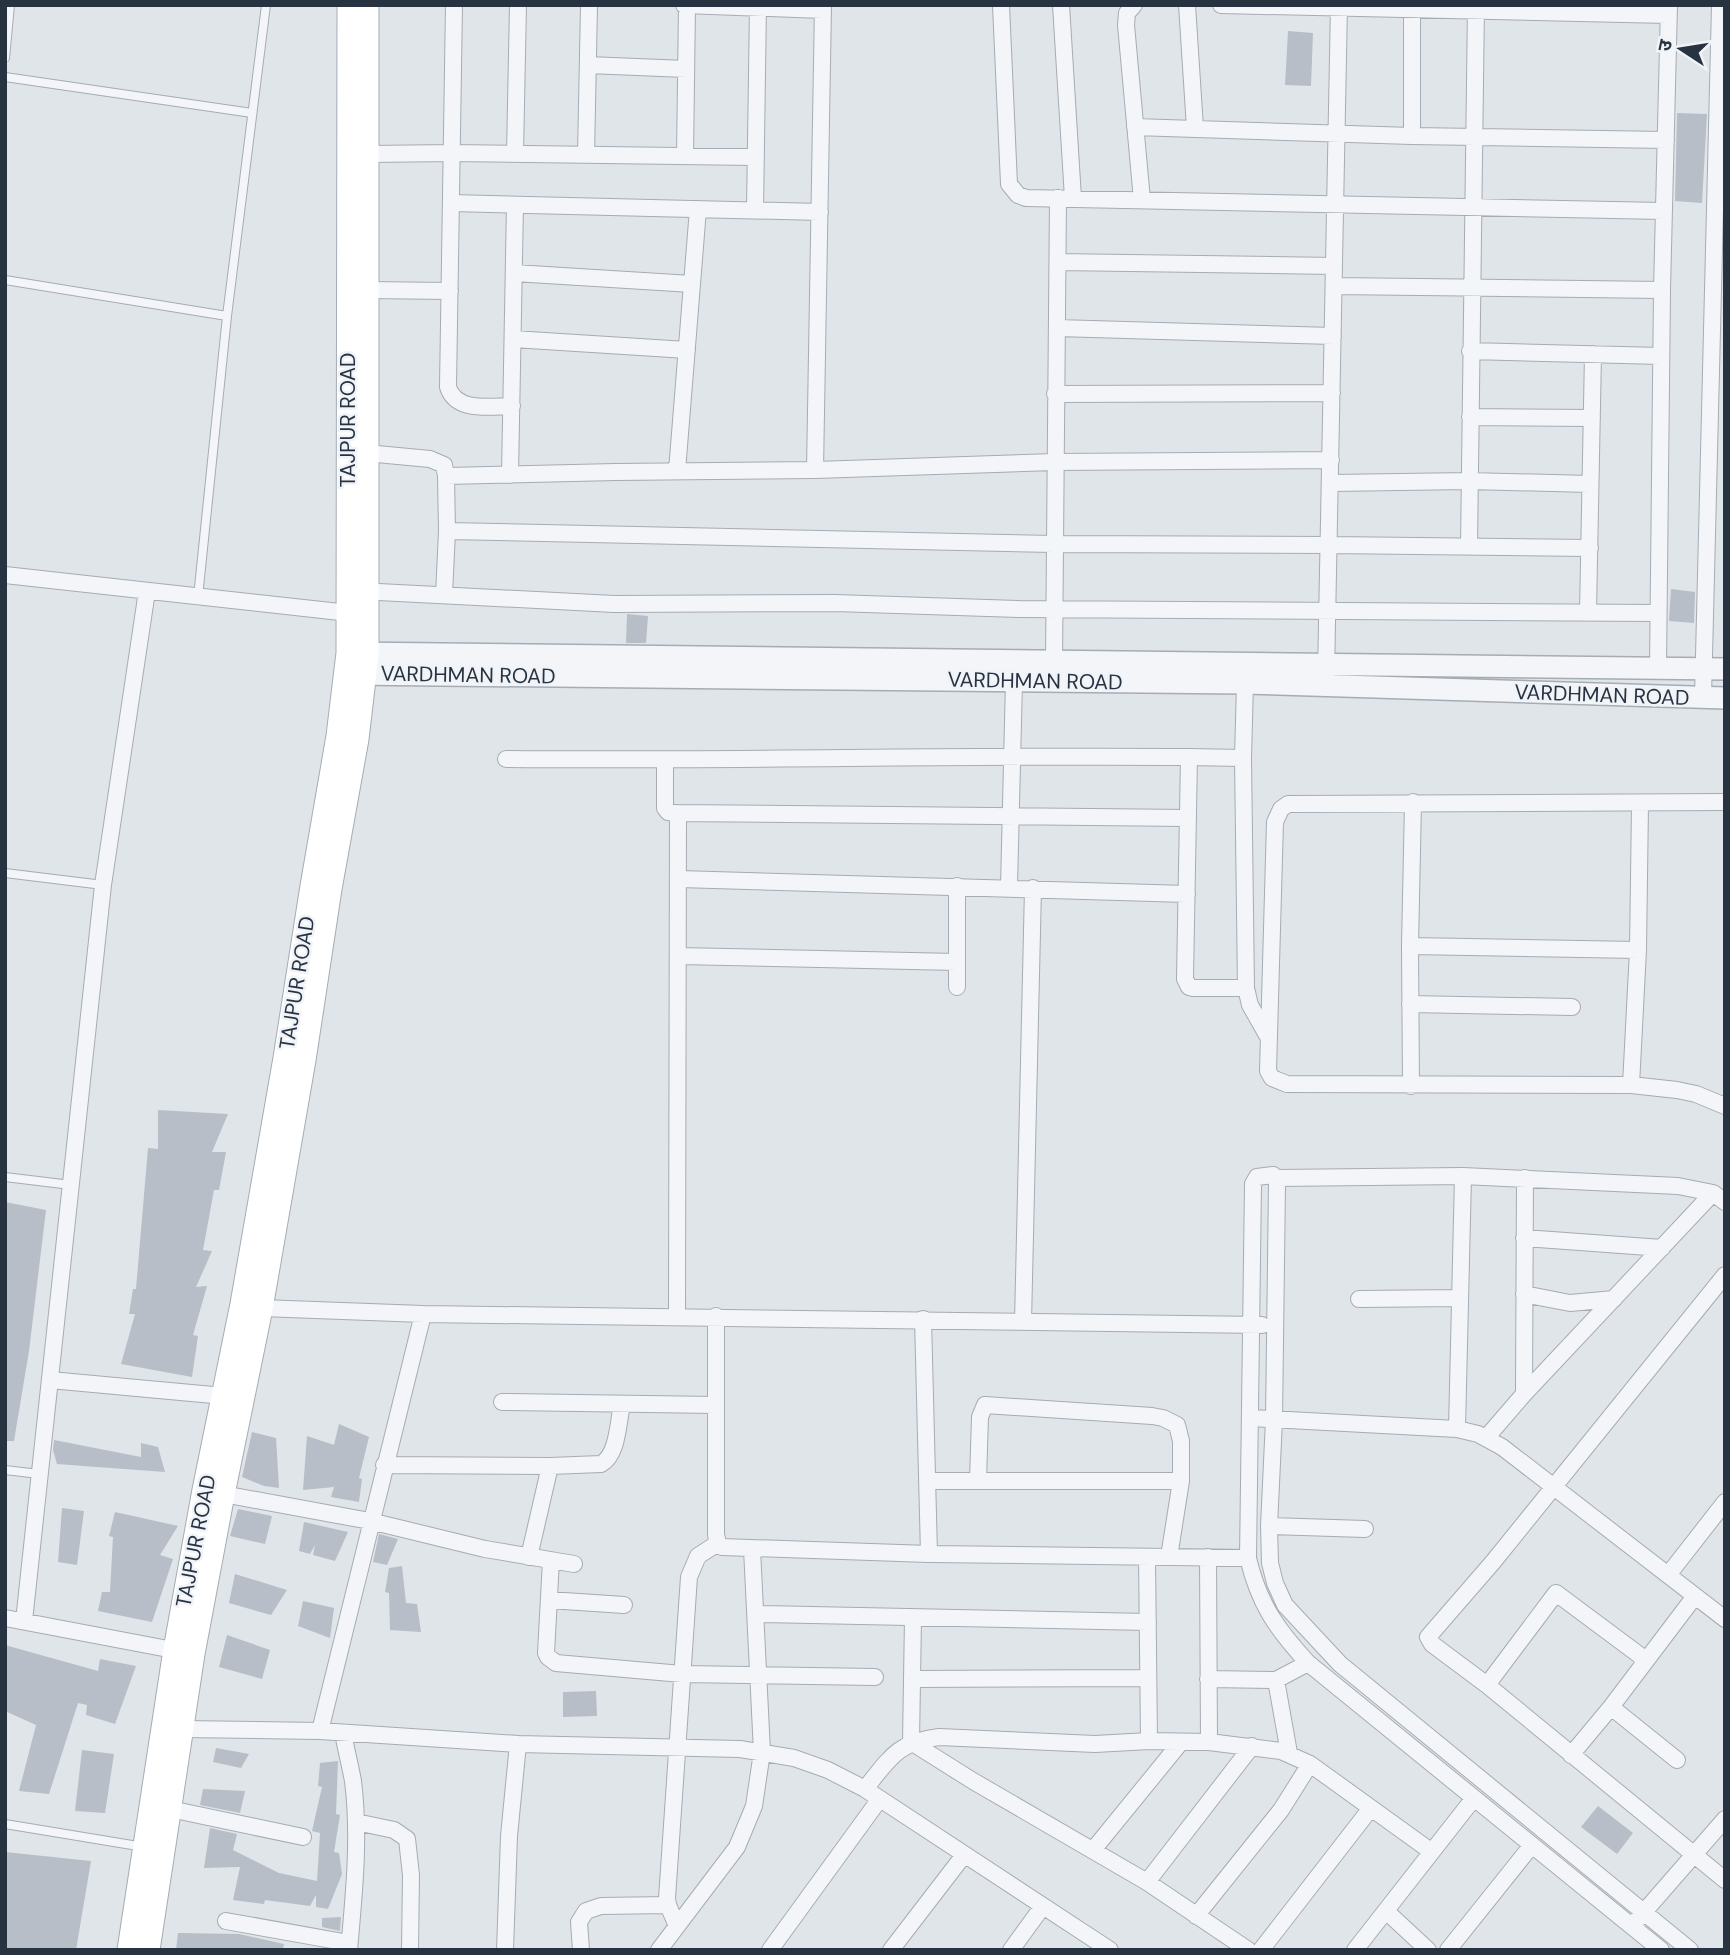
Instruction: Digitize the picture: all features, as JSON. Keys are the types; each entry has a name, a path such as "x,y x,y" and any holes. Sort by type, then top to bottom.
{"main road":[{"name":"TAJPUR ROAD","path":"349,5 347,453 358,602"},
{"name":"TAJPUR ROAD","path":"148,1950 182,1729 184,1652 223,1494 261,1308 357,739 356,664 366,453 367,5"},
{"name":"TAJPUR ROAD","path":"129,1950 145,1847 184,1652 224,1396 285,1058 338,736 356,664"}],"street":[{"path":"454,5 450,393 457,401 467,405 512,407"},
{"path":"515,154 519,5"},
{"path":"586,155 589,5"},
{"path":"685,156 686,5 823,8 815,470"},
{"path":"1001,5 1009,184 1018,195 1026,198 1664,211"},
{"path":"1054,662 1058,262 1066,198 1060,5"},
{"path":"1187,5 1195,128"},
{"path":"1221,5 1412,10 1669,10 1662,290 1658,668"},
{"path":"1703,697 1715,668 1720,5"},
{"path":"755,210 758,6"},
{"path":"1131,6 1125,19 1142,200"},
{"path":"1325,687 1329,611 1339,6"},
{"path":"1469,547 1476,9"},
{"path":"1412,10 1412,136"},
{"path":"588,65 686,69"},
{"path":"1135,127 1412,136 1665,140"},
{"path":"368,154 755,157"},
{"path":"451,203 820,212"},
{"path":"510,475 515,205"},
{"path":"677,471 698,209"},
{"path":"1058,262 1334,266"},
{"path":"514,273 692,284"},
{"path":"1334,286 1662,290"},
{"path":"367,290 450,291"},
{"path":"1057,328 1333,335"},
{"path":"513,339 687,350"},
{"path":"1470,351 1661,356"},
{"path":"1588,612 1593,354"},
{"path":"1055,394 1332,393"},
{"path":"1470,416 1592,418"},
{"path":"366,453 436,460 444,465 447,531 444,595"},
{"path":"446,476 815,470 1054,462 1331,460"},
{"path":"1331,483 1469,481 1590,484"},
{"path":"447,531 1054,544 1590,548"},
{"path":"5,575 198,597 358,602 444,595 614,604 835,603 1053,609 1658,612"},
{"path":"24,1621 103,884 147,591"},
{"name":"VARDHMAN ROAD","path":"356,664 1054,662 1715,668"},
{"name":"VARDHMAN ROAD","path":"356,664 1014,681 1245,683 1725,698"},
{"path":"1009,887 1014,681"},
{"path":"1245,683 1243,758 1246,988 1250,1005 1268,1037"},
{"path":"506,759 665,760 1013,755 1243,758"},
{"path":"1189,757 1186,984 1193,988 1246,988"},
{"path":"665,760 665,807 668,812 1188,818"},
{"path":"1411,1086 1413,802"},
{"path":"1725,803 1296,803 1280,809 1276,816 1268,1037 1268,1071 1278,1082 1411,1086 1631,1085 1696,1094 1725,1106"},
{"path":"1631,1085 1638,950 1640,804"},
{"path":"677,1315 678,813"},
{"path":"679,880 1187,894"},
{"path":"957,886 957,987"},
{"path":"1023,1322 1033,888"},
{"path":"1410,946 1638,950"},
{"path":"678,956 957,962"},
{"path":"1410,1004 1572,1007"},
{"path":"1690,1950 1638,1919 1532,1845 1308,1663 1288,1642 1263,1606 1254,1585 1248,1558 1253,1182 1264,1175 1276,1178 1463,1176 1678,1185 1719,1197"},
{"path":"1457,1429 1463,1176"},
{"path":"1276,1178 1274,1420 1269,1526 1270,1563 1275,1583 1286,1605 1340,1664 1638,1919 1661,1950"},
{"path":"1524,1394 1525,1178"},
{"path":"1486,1438 1662,1248 1719,1197"},
{"path":"1524,1238 1662,1248"},
{"path":"1725,1275 1493,1562 1428,1637 1432,1644 1487,1685 1725,1880"},
{"path":"1524,1294 1570,1303 1614,1299"},
{"path":"1359,1299 1460,1298"},
{"path":"261,1308 423,1314 1275,1324"},
{"path":"320,1731 423,1314"},
{"path":"716,1316 718,1543"},
{"path":"923,1320 929,1554"},
{"path":"50,1380 224,1396"},
{"path":"502,1402 715,1405"},
{"path":"978,1481 980,1417 982,1408 990,1404 1139,1415 1171,1421 1180,1432 1181,1481 1169,1558"},
{"path":"384,1465 584,1466 606,1461 613,1447 622,1405"},
{"path":"1251,1419 1457,1429 1486,1438 1503,1447 1725,1619"},
{"path":"529,1557 550,1466"},
{"path":"927,1481 1181,1481"},
{"path":"223,1494 370,1521 485,1549 574,1564"},
{"path":"1668,1575 1725,1502"},
{"path":"1712,1518 1725,1529"},
{"path":"1269,1526 1365,1529"},
{"path":"718,1543 729,1548 752,1549 1248,1558"},
{"path":"677,1926 668,1905 682,1674 692,1565 704,1550 718,1543"},
{"path":"659,1950 737,1847 754,1806 762,1752 752,1549"},
{"path":"1147,1557 1149,1741"},
{"path":"1208,1558 1209,1742"},
{"path":"551,1560 546,1653 552,1661 682,1674 875,1677"},
{"path":"1487,1685 1556,1593 1647,1660"},
{"path":"1571,1755 1695,1596"},
{"path":"549,1600 624,1605"},
{"path":"756,1614 1148,1622"},
{"path":"5,1618 184,1652"},
{"path":"911,1742 913,1618"},
{"path":"1209,1679 1276,1680 1308,1663"},
{"path":"913,1679 1148,1678"},
{"path":"1276,1680 1289,1753"},
{"path":"1611,1707 1677,1760"},
{"path":"182,1729 320,1731 518,1744 677,1747 762,1752 794,1758 828,1770 865,1789 1110,1950"},
{"path":"226,1921 349,1946 356,1866 356,1822 353,1781 343,1733"},
{"path":"865,1789 891,1758 911,1742 939,1737 1095,1744 1209,1742 1252,1746 1289,1753 1310,1764 1432,1852"},
{"path":"911,1742 1147,1882 1248,1950"},
{"path":"1093,1850 1181,1742"},
{"path":"506,1950 509,1836 518,1744"},
{"path":"1147,1882 1252,1746"},
{"path":"1196,1916 1281,1810 1310,1764"},
{"path":"1355,1950 1474,1798"},
{"path":"769,1950 879,1800"},
{"path":"1261,1950 1371,1808"},
{"path":"170,1809 303,1837"},
{"path":"1638,1919 1725,1819"},
{"path":"356,1822 394,1830 407,1839 411,1875 410,1950"},
{"path":"1448,1950 1532,1845"},
{"path":"891,1950 964,1855"},
{"path":"581,1950 579,1922 582,1915 592,1907 668,1905"},
{"path":"1011,1950 1043,1906"},
{"path":"1387,1911 1428,1950"}],"lane":[{"path":"5,58 10,5"},
{"path":"198,597 227,316 266,5"},
{"path":"5,78 252,113"},
{"path":"5,280 227,316"},
{"path":"5,873 103,884"},
{"path":"5,1177 71,1185"},
{"path":"5,1470 39,1475"},
{"path":"5,1824 145,1847"}],"building":[{"path":"1288,31 1313,33 1311,86 1285,85"},
{"path":"1677,113 1707,114 1702,203 1675,201"},
{"path":"1671,589 1695,592 1694,623 1669,621"},
{"path":"627,614 648,616 646,643 626,643"},
{"path":"158,1110 228,1114 212,1152 226,1152 219,1190 214,1190 203,1250 212,1251 196,1287 207,1286 193,1335 198,1336 192,1377 121,1364 135,1314 129,1314 133,1289 136,1289 148,1148 158,1149"},
{"path":"5,1202 46,1210 29,1351 14,1441 5,1441"},
{"path":"339,1424 369,1437 359,1478 362,1479 359,1502 331,1497 334,1487 303,1490 307,1436 334,1445"},
{"path":"252,1432 276,1438 279,1488 264,1486 242,1477"},
{"path":"54,1440 141,1457 141,1443 158,1447 165,1472 57,1464 53,1450"},
{"path":"62,1508 84,1511 77,1565 58,1562"},
{"path":"238,1509 272,1516 265,1544 230,1536"},
{"path":"115,1512 178,1526 160,1555 173,1559 152,1622 98,1611 102,1592 110,1592 113,1537 109,1536"},
{"path":"304,1522 348,1532 335,1561 313,1555 315,1545 310,1554 299,1551"},
{"path":"379,1534 398,1539 387,1565 373,1562"},
{"path":"402,1566 406,1603 417,1604 421,1632 390,1630 389,1593 385,1592 389,1568"},
{"path":"235,1574 287,1590 271,1615 229,1603"},
{"path":"303,1601 334,1608 330,1638 298,1626"},
{"path":"227,1635 270,1650 262,1679 219,1667"},
{"path":"5,1645 98,1671 100,1659 136,1666 115,1724 86,1715 87,1705 78,1703 49,1794 19,1791 36,1725 5,1711"},
{"path":"596,1691 597,1716 563,1717 563,1692"},
{"path":"216,1748 249,1754 241,1768 213,1762"},
{"path":"82,1750 114,1754 105,1813 75,1811"},
{"path":"338,1761 336,1814 340,1815 334,1852 339,1853 342,1874 328,1909 316,1907 316,1895 310,1906 265,1900 264,1904 233,1900 240,1867 204,1868 210,1828 237,1834 233,1850 279,1873 317,1881 320,1833 312,1831 322,1787 318,1786 320,1763"},
{"path":"203,1789 245,1791 240,1813 200,1805"},
{"path":"1598,1806 1633,1833 1617,1854 1581,1827"},
{"path":"5,1852 91,1861 76,1950 5,1950"},
{"path":"341,1917 340,1931 322,1927 322,1918"},
{"path":"178,1933 239,1934 284,1944 283,1950 176,1950"}]}
